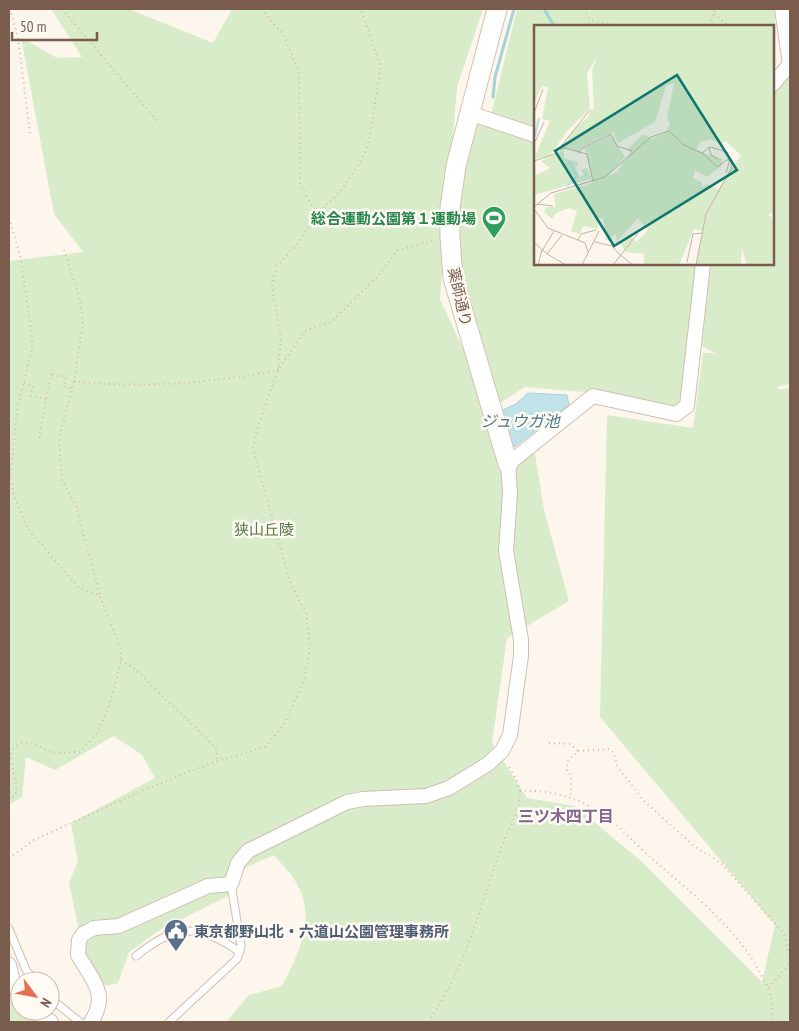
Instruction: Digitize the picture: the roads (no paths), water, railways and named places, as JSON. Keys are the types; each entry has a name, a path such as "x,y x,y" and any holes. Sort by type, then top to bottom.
{"street":[{"name":"薬師通り","path":"497,9 456,166 450,208 450,237 452,278 508,464"},
{"path":"783,9 790,24"},
{"path":"774,83 790,64 783,9"},
{"path":"469,113 534,135"},
{"path":"91,1022 97,1013 101,994 78,955 77,948 83,934 94,928 119,926 208,886 231,884 238,863 248,850 347,802 363,799 426,796 449,788 488,764 502,751 510,735 514,716 521,656 521,640 506,551 510,493 508,464 593,396 676,414 687,406 702,265"}],"lane":[{"path":"169,1022 237,959 240,952 231,884"},
{"path":"9,929 27,971"},
{"path":"136,956 157,939 182,931 208,934 240,952"},
{"path":"60,1006 80,1022"}],"water":[{"name":"ジュウガ池","path":"528,393 567,395 569,405 514,447 496,413 516,404"}],"waterway":[{"path":"493,97 495,77 514,9"},
{"path":"544,9 553,25"}],"place":[{"name":"総合運動公園第１運動場","path":"494,239"},
{"name":"東京都野山北・六道山公園管理事務所","path":"176,952"}],"district":[{"name":"三ツ木四丁目","path":"566,816"}],"park label":[{"name":"狭山丘陵","path":"264,529"}]}
